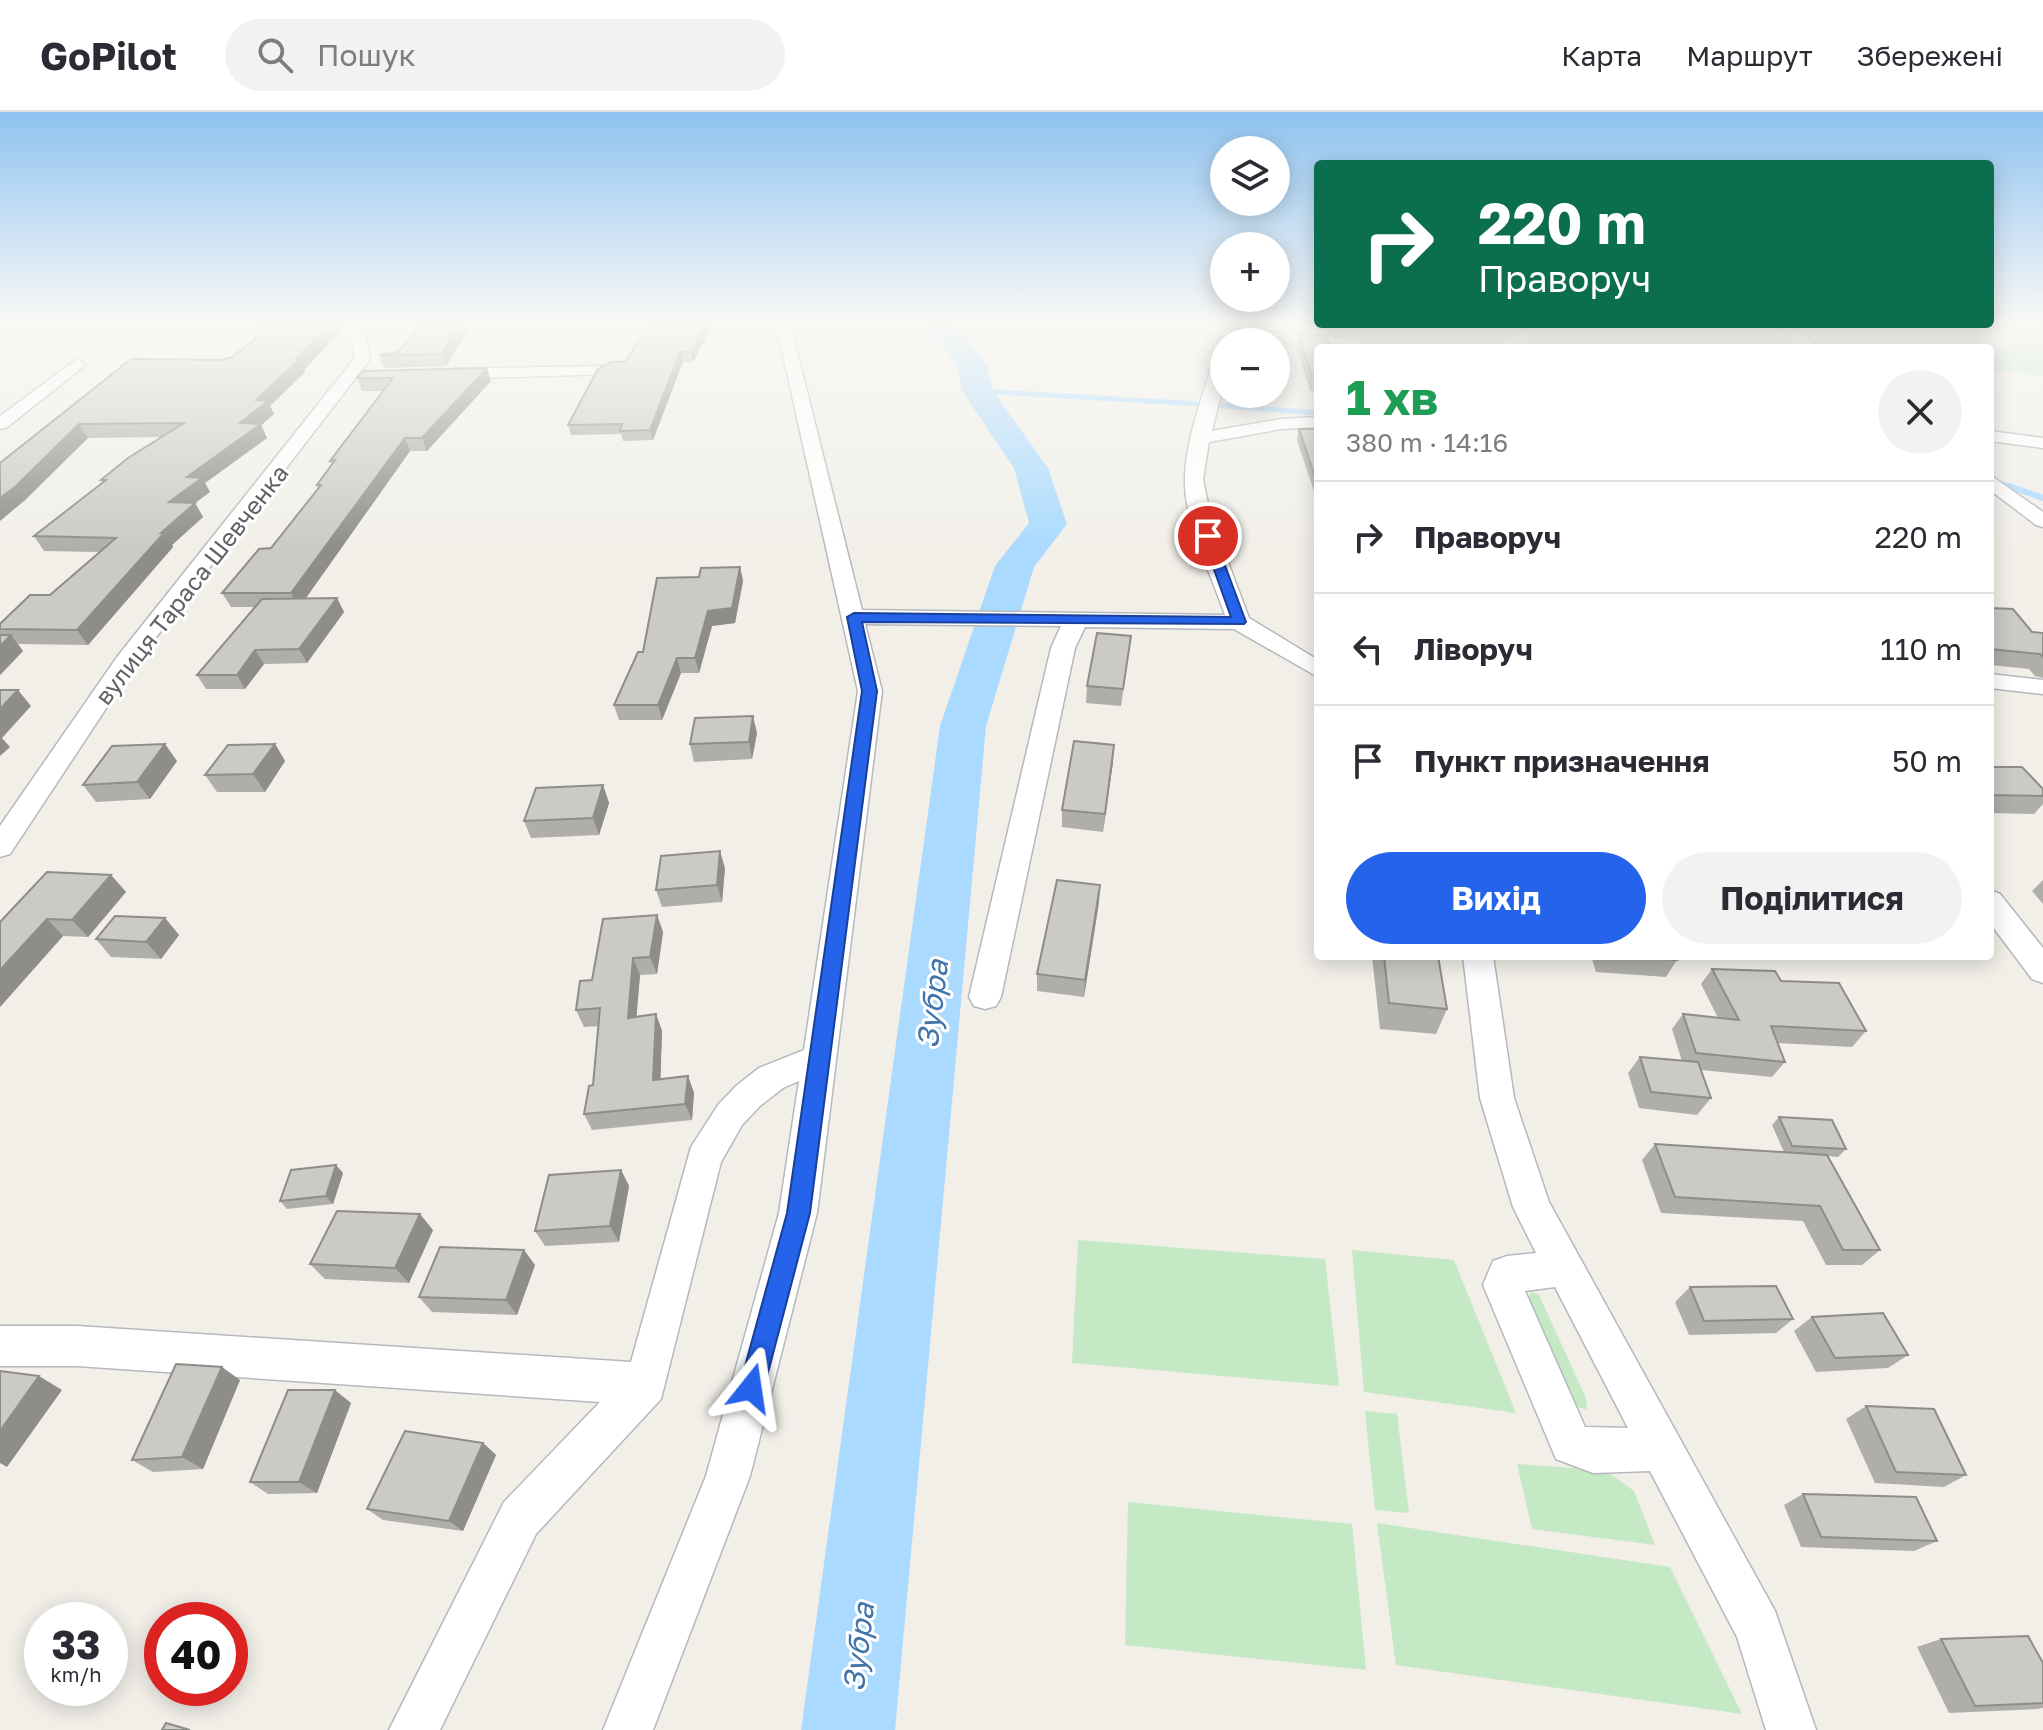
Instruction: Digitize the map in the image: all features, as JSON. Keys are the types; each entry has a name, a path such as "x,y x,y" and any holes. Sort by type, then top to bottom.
{"street":[{"path":"0,424 31,400"},
{"name":"вулиця Тараса Шевченка","path":"0,847 125,662 340,400"},
{"path":"628,1730 728,1476 798,1213 870,691 801,400"},
{"path":"1210,405 1194,479 1200,514 1239,622"},
{"path":"1201,438 1281,424 1314,422"},
{"path":"1994,437 2043,443"},
{"path":"1994,487 2043,521"},
{"path":"854,617 1239,622 1314,668"},
{"path":"985,997 1063,648 1069,631 1078,621"},
{"path":"1276,644 1314,641"},
{"path":"1994,681 2043,687"},
{"path":"1994,906 2043,971"},
{"path":"1479,960 1497,1098 1532,1207 1758,1628 1791,1730"},
{"path":"414,1730 520,1518 646,1384 704,1158 730,1115 748,1096 771,1078 818,1059"},
{"path":"1565,1268 1507,1274 1503,1285 1571,1444 1593,1451 1662,1449"},
{"path":"0,1346 77,1346 646,1384"}],"green space":[{"path":"1078,1240 1325,1259 1339,1386 1072,1363"},
{"path":"1352,1250 1454,1260 1516,1413 1364,1392"},
{"path":"1532,1292 1539,1295 1586,1398 1587,1409 1579,1408 1573,1401 1529,1297"},
{"path":"1365,1411 1397,1414 1409,1513 1375,1510"},
{"path":"1517,1464 1605,1470 1634,1491 1655,1545 1532,1529"},
{"path":"1128,1502 1352,1524 1366,1670 1125,1645"},
{"path":"1377,1523 1670,1567 1742,1714 1396,1665"}],"building":[{"path":"80,400 268,401 240,423 261,424 187,477 202,478 169,502 195,503 161,533 164,533 77,630 0,629 0,624 30,595 50,595 116,538 34,536 106,480 101,480 128,458 184,423 79,424 0,498 0,463"},
{"path":"377,400 458,400 422,438 405,438 291,593 222,593 259,549 271,548 321,485 317,485 335,460 330,461"},
{"path":"582,400 662,400 650,430 620,431 622,424 568,425"},
{"path":"1299,429 1314,429 1314,474"},
{"path":"740,567 732,608 708,611 695,658 677,658 658,705 614,705 638,652 643,652 657,578 699,577 701,568"},
{"path":"337,598 299,649 255,650 237,675 197,675 262,599"},
{"path":"1994,608 2013,609 2032,632 2043,633 2043,657 2040,654 1994,649"},
{"path":"1097,633 1131,636 1123,689 1087,686"},
{"path":"0,635 11,635 0,646"},
{"path":"0,690 18,690 0,709"},
{"path":"753,716 749,742 690,744 695,718"},
{"path":"1074,741 1114,745 1105,814 1062,810"},
{"path":"165,744 137,782 83,785 112,746"},
{"path":"275,744 253,774 205,775 228,745"},
{"path":"1994,767 2022,767 2043,789 2043,796 1994,795"},
{"path":"603,785 593,818 524,821 536,788"},
{"path":"720,851 717,885 656,890 661,856"},
{"path":"47,872 111,875 72,920 47,919 0,970 0,922"},
{"path":"1057,880 1100,885 1085,980 1037,974"},
{"path":"657,915 650,957 633,958 628,1018 656,1014 653,1080 688,1076 685,1104 584,1114 589,1086 593,1085 600,1008 576,1010 580,981 592,980 603,919"},
{"path":"115,916 165,918 146,942 96,939"},
{"path":"1384,960 1439,960 1447,1009 1389,1003"},
{"path":"1712,969 1775,971 1781,981 1839,983 1866,1031 1771,1026 1785,1062 1696,1053 1683,1014 1739,1020"},
{"path":"1640,1057 1698,1062 1711,1098 1651,1092"},
{"path":"1779,1117 1832,1120 1846,1149 1792,1146"},
{"path":"1655,1144 1827,1155 1880,1250 1843,1250 1820,1206 1675,1197"},
{"path":"336,1165 326,1196 280,1201 291,1170"},
{"path":"621,1170 610,1226 535,1231 549,1175"},
{"path":"337,1211 420,1214 395,1268 310,1264"},
{"path":"440,1247 524,1250 506,1300 419,1297"},
{"path":"1776,1286 1793,1319 1704,1321 1690,1287"},
{"path":"1883,1313 1908,1355 1835,1358 1812,1317"},
{"path":"176,1364 222,1367 182,1457 132,1460"},
{"path":"0,1371 39,1376 0,1431"},
{"path":"288,1390 335,1390 299,1482 250,1482"},
{"path":"1866,1406 1934,1409 1966,1475 1896,1472"},
{"path":"405,1431 483,1443 449,1521 367,1509"},
{"path":"1803,1494 1916,1497 1937,1541 1821,1537"},
{"path":"2028,1636 2043,1663 2043,1703 1975,1706 1941,1639"},
{"path":"166,1723 190,1730 162,1730"}],"waterway":[{"name":"Зубра","path":"848,1730 963,726 1015,566 1048,524 1031,468 984,400"},
{"path":"1124,400 1201,404"},
{"path":"1254,408 1314,413"},
{"path":"2003,484 2009,486"},
{"path":"2009,486 2015,488"},
{"path":"2009,486 2043,498"}],"route":[{"path":"751,1388 798,1213 870,691 854,617 1239,622 1208,536"}]}
